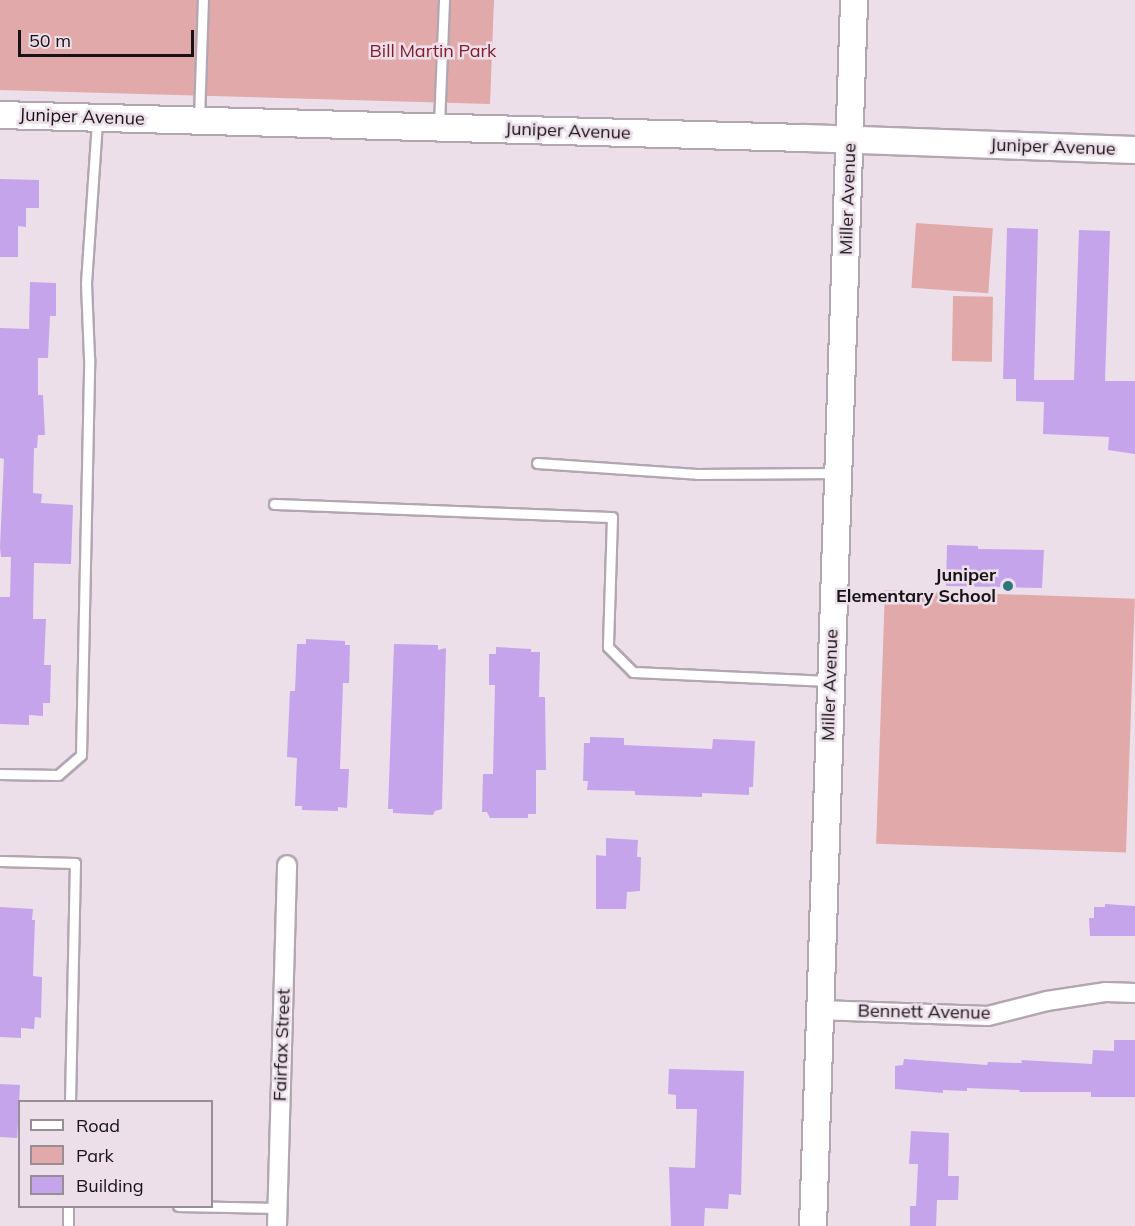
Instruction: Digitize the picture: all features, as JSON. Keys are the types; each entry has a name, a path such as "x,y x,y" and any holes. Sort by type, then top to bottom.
{"street":[{"name":"Miller Avenue","path":"813,1226 854,0"},
{"name":"Juniper Avenue","path":"0,115 850,139 1135,150"},
{"name":"Fairfax Street","path":"277,1217 287,865"},
{"name":"Bennett Avenue","path":"819,1010 988,1016 1047,1001 1106,992 1135,993"}],"lane":[{"path":"199,121 203,0"},
{"path":"439,127 444,0"},
{"path":"0,774 58,775 81,755 89,358 86,283 97,118"},
{"path":"537,463 697,474 837,473"},
{"path":"273,504 612,517 608,647 633,672 830,681"},
{"path":"0,861 75,864 70,1100"},
{"path":"68,1208 68,1226"},
{"path":"196,1208 277,1217"}],"green space":[{"name":"Bill Martin Park","path":"0,0 494,0 490,104 0,90"},
{"path":"916,223 993,228 988,293 911,288"},
{"path":"953,296 993,297 992,362 952,361"},
{"path":"885,590 1135,599 1126,853 876,844"}],"building":[{"path":"0,179 39,180 39,208 26,208 26,227 18,226 18,257 0,257"},
{"path":"1007,228 1038,229 1034,380 1074,380 1079,230 1110,231 1105,381 1135,381 1135,454 1108,450 1109,437 1043,434 1044,402 1016,401 1016,379 1003,379"},
{"path":"30,282 56,283 56,316 50,316 48,358 38,358 38,395 43,395 45,435 38,435 37,448 34,448 33,493 42,494 41,503 73,505 71,564 34,563 33,619 46,619 44,665 51,665 50,703 43,703 43,716 29,715 29,725 0,724 0,597 10,597 11,557 1,557 0,547 4,459 0,458 0,328 29,329"},
{"path":"947,545 978,546 978,549 1044,550 1042,588 946,586"},
{"path":"306,639 345,641 345,645 350,645 349,683 343,683 340,769 349,769 347,808 338,807 338,811 302,810 302,806 295,806 297,758 287,757 290,691 295,691 297,644 306,644"},
{"path":"394,644 438,645 438,650 446,648 442,809 435,811 433,815 393,813 393,809 388,809"},
{"path":"496,647 531,649 531,652 540,652 539,697 545,697 546,770 536,770 536,814 528,814 528,818 490,818 487,812 482,812 483,774 493,774 495,685 489,685 489,654 496,654"},
{"path":"590,737 624,738 624,745 712,749 713,739 755,741 753,787 749,787 749,795 702,793 702,797 635,795 635,791 587,790 588,781 583,781 584,743 590,743"},
{"path":"606,838 638,840 637,857 641,857 640,891 627,892 626,909 596,909 596,855 606,856"},
{"path":"1105,904 1135,906 1135,936 1090,936 1089,918 1094,918 1094,907 1105,907"},
{"path":"0,907 33,909 32,920 35,920 33,976 42,977 41,1018 35,1017 34,1029 21,1028 21,1038 0,1037"},
{"path":"1114,1040 1135,1040 1135,1097 1091,1097 1091,1092 1020,1092 1019,1090 967,1088 967,1091 943,1090 943,1093 895,1089 895,1066 903,1065 904,1059 987,1065 988,1062 1022,1063 1021,1060 1092,1064 1093,1050 1114,1051"},
{"path":"669,1069 744,1071 741,1195 729,1194 728,1209 705,1208 704,1226 671,1226 669,1167 695,1168 697,1109 676,1109 676,1095 668,1094"},
{"path":"0,1084 20,1085 17,1138 0,1137"},
{"path":"911,1131 949,1133 948,1176 959,1176 958,1200 937,1200 936,1226 910,1226 910,1206 916,1206 918,1164 909,1164"}],"place":[{"name":"Juniper Elementary School","path":"1008,586"}]}
